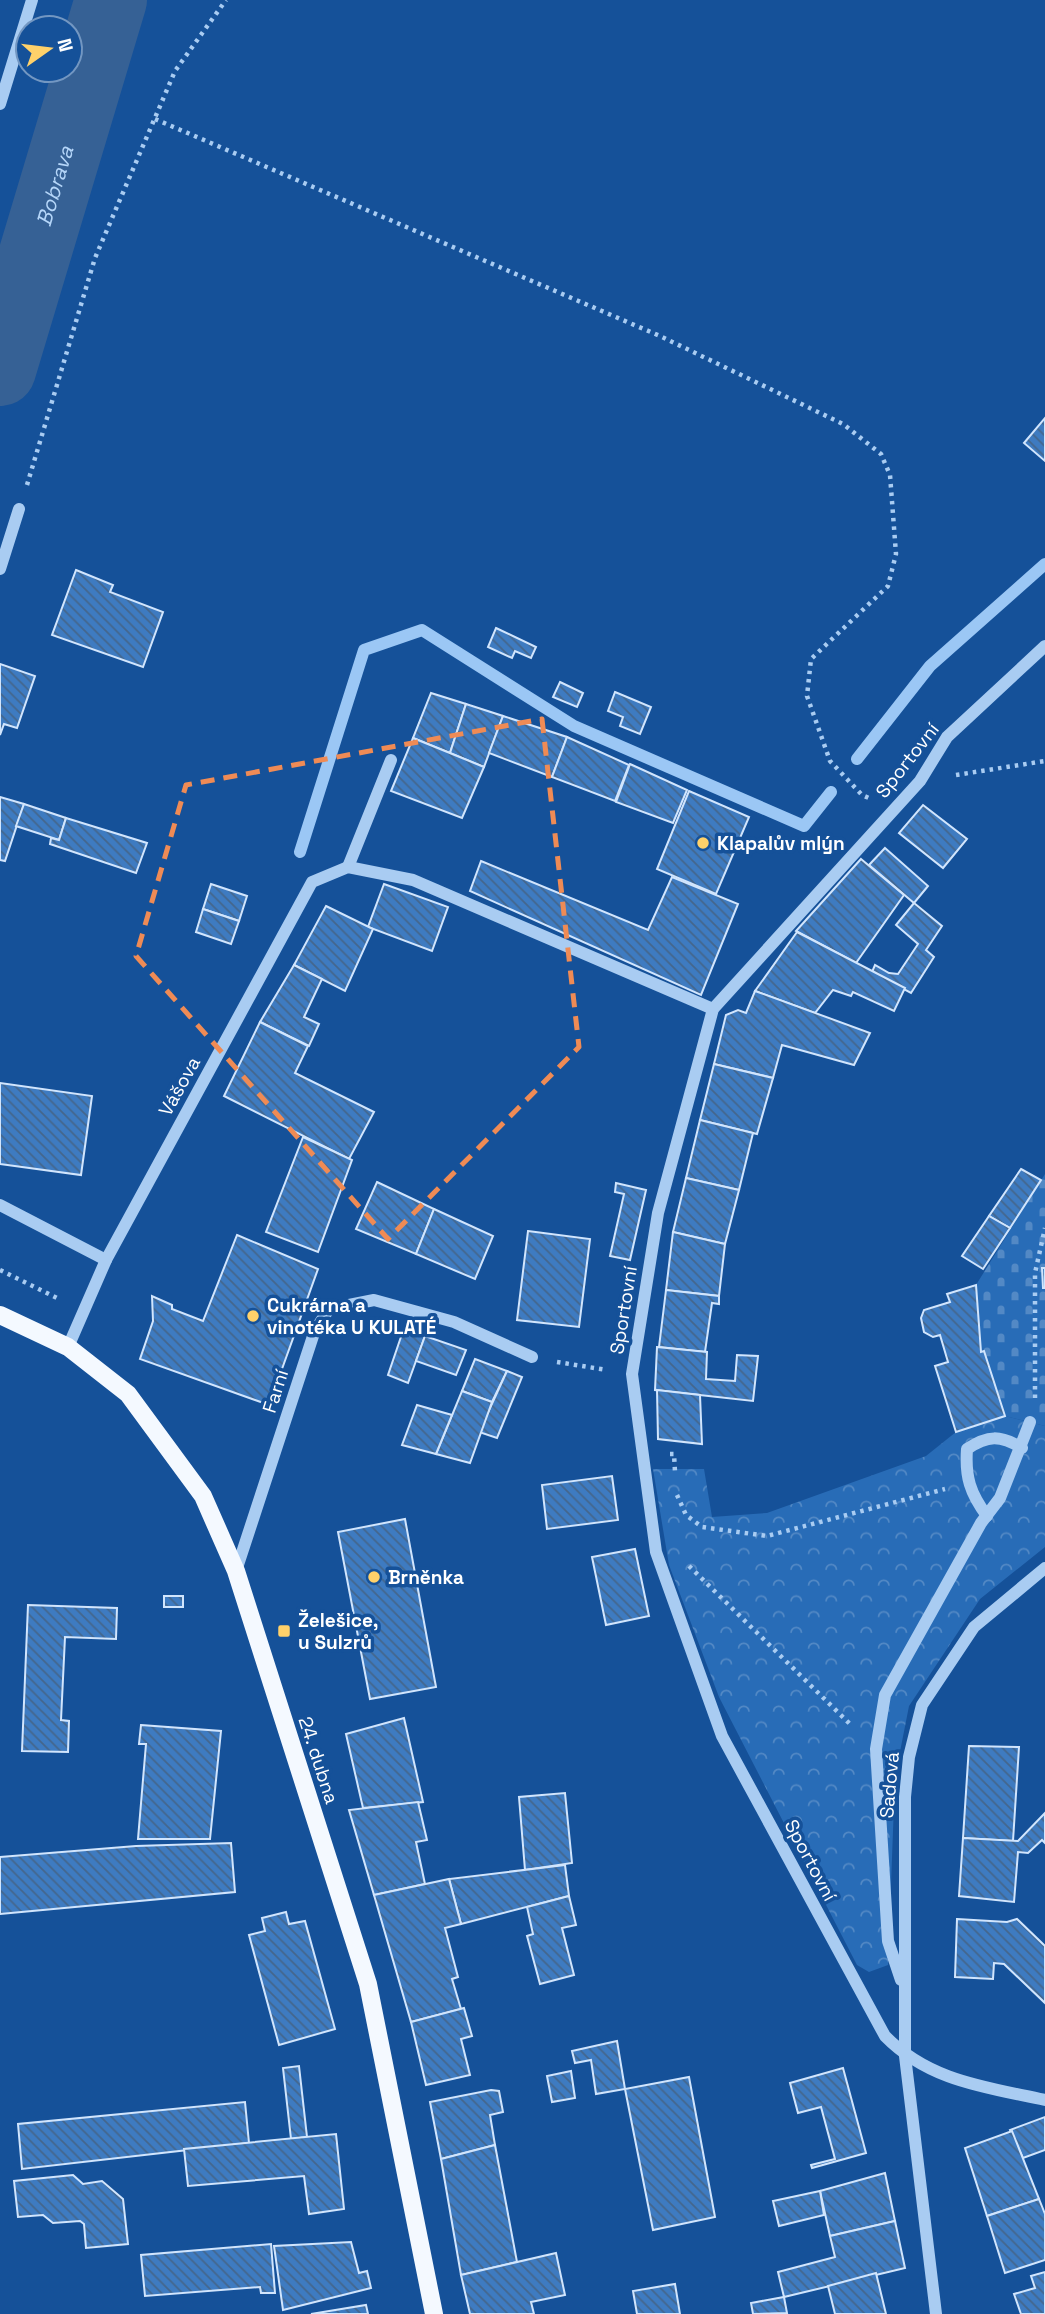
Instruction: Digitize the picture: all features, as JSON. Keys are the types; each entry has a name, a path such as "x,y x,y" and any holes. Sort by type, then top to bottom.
{"main road":[{"name":"24. dubna","path":"0,1315 68,1347 128,1394 203,1496 236,1572 368,1984 434,2314"}],"street":[{"path":"0,104 33,0"},
{"path":"0,569 19,509"},
{"name":"Sportovní","path":"905,2056 885,2036 722,1736 656,1552 632,1374 658,1213 713,1009 920,781 947,737 1045,646"},
{"path":"391,760 348,867 413,880 713,1009"},
{"name":"Vášova","path":"68,1347 106,1260 312,882 348,867"},
{"path":"0,1205 106,1260"},
{"name":"Farní","path":"236,1572 315,1330 329,1309 374,1300 454,1322 532,1357"},
{"path":"905,1994 888,1941 876,1749 886,1695 987,1516 1000,1498 1022,1448 1030,1422"},
{"path":"987,1516 972,1496 968,1483 967,1450 983,1438 1003,1437 1022,1448"},
{"name":"Sadová","path":"936,2314 905,2056 905,1797 909,1757 922,1705 974,1627 1045,1568"},
{"path":"905,2056 956,2081 1045,2100"}],"path":[{"path":"19,509 94,258 175,71 226,0"},
{"path":"155,119 660,336 843,424 881,453 890,475 895,554 888,586 811,659 808,668 807,696 830,761 849,781"},
{"path":"920,781 1045,761"},
{"path":"1030,1422 1035,1402 1035,1273 1045,1228"},
{"path":"0,1270 85,1311"},
{"path":"532,1357 632,1374"},
{"path":"641,1454 674,1454 676,1481"},
{"path":"677,1494 686,1515 702,1527 767,1536 968,1483"},
{"path":"656,1552 695,1568 876,1749"}],"highlighted area":[{"path":"542,719 579,1047 388,1239 136,956 186,785"}],"green space":[{"path":"1045,1174 1045,1426 1005,1416 984,1351 981,1352 976,1285"},
{"path":"1005,1416 1045,1426 1045,1547 980,1599 909,1706 895,1777 888,1965 869,1972 857,1965 719,1697 669,1565 653,1469 704,1469 712,1517 767,1513 926,1456 956,1432"}],"building":[{"path":"1045,418 1045,461 1024,443"},
{"path":"76,570 113,585 110,592 163,612 143,667 52,635"},
{"path":"496,628 536,647 531,658 515,651 512,658 488,647"},
{"path":"0,664 35,676 17,728 4,724 0,735"},
{"path":"560,682 583,693 577,707 553,697"},
{"path":"615,692 651,707 640,734 620,726 623,717 608,711"},
{"path":"431,693 466,704 450,753 413,738"},
{"path":"466,704 503,716 484,767 450,753"},
{"path":"503,716 567,737 552,777 489,753"},
{"path":"567,737 629,765 615,801 552,777"},
{"path":"413,738 484,767 462,818 391,791"},
{"path":"630,764 687,790 673,823 616,802"},
{"name":"Klapalův mlýn","path":"689,791 749,817 716,894 657,869"},
{"path":"0,797 24,804 5,861 0,860"},
{"path":"24,804 66,818 59,840 16,826"},
{"path":"923,805 967,839 943,868 899,833"},
{"path":"66,818 147,843 136,873 50,844 51,838 59,840"},
{"path":"885,848 928,886 914,903 869,865"},
{"path":"861,859 904,895 856,963 796,931"},
{"path":"481,861 648,930 672,877 738,904 701,995 470,891"},
{"path":"211,884 247,896 239,921 203,909"},
{"path":"384,884 448,907 432,951 368,927"},
{"path":"914,903 942,926 926,950 934,957 911,993 872,972 875,965 889,973 898,974 918,944 896,925"},
{"path":"326,906 373,929 345,991 294,965"},
{"path":"203,909 239,921 231,944 196,932"},
{"path":"797,932 905,988 894,1011 853,992 851,996 833,990 815,1013 755,991"},
{"path":"294,965 322,979 304,1017 319,1024 309,1046 260,1022"},
{"path":"755,991 870,1033 854,1065 782,1045 773,1078 714,1064 726,1015 738,1010 746,1013"},
{"path":"260,1022 308,1046 295,1073 374,1112 349,1159 224,1096"},
{"path":"714,1064 773,1078 757,1134 700,1120"},
{"path":"0,1083 92,1096 81,1175 0,1164"},
{"path":"700,1120 753,1133 739,1190 686,1178"},
{"path":"303,1137 352,1160 318,1252 266,1232"},
{"path":"1021,1169 1041,1180 1010,1228 989,1216"},
{"path":"686,1178 739,1190 725,1244 673,1232"},
{"path":"377,1182 434,1209 416,1254 356,1229"},
{"path":"616,1183 646,1190 630,1260 610,1256 624,1194 615,1192"},
{"path":"434,1209 493,1236 475,1279 416,1254"},
{"path":"989,1216 1010,1228 983,1269 962,1256"},
{"path":"528,1231 590,1239 579,1327 517,1320"},
{"path":"673,1232 725,1244 719,1296 666,1290"},
{"name":"Cukrárna a vinotéka U KULATÉ","path":"237,1235 318,1269 269,1405 140,1359 153,1321 152,1296 172,1305 172,1309 203,1321"},
{"path":"1042,1268 1045,1268 1045,1288 1043,1288"},
{"path":"976,1285 981,1352 984,1351 1005,1416 956,1432 935,1366 948,1362 940,1335 933,1337 924,1332 921,1318 924,1310 950,1302 947,1294"},
{"path":"666,1290 719,1296 719,1304 712,1303 705,1352 659,1347"},
{"path":"404,1328 425,1336 408,1383 388,1375"},
{"path":"425,1336 466,1350 456,1375 416,1361"},
{"path":"657,1347 707,1352 706,1379 735,1381 737,1355 758,1356 753,1401 655,1390"},
{"path":"475,1359 507,1371 492,1402 462,1391"},
{"path":"507,1371 522,1377 497,1438 479,1432"},
{"path":"657,1390 700,1395 702,1444 658,1439"},
{"path":"462,1391 492,1402 470,1463 436,1454"},
{"path":"417,1405 452,1415 436,1454 402,1445"},
{"path":"612,1476 618,1520 547,1529 542,1485"},
{"path":"405,1519 436,1687 370,1699 338,1532"},
{"path":"635,1549 649,1616 606,1625 592,1557"},
{"path":"164,1596 183,1596 183,1607 164,1607"},
{"path":"28,1605 117,1608 116,1639 65,1637 61,1720 69,1721 68,1752 22,1751"},
{"path":"404,1718 423,1802 363,1808 346,1734"},
{"path":"141,1725 221,1731 210,1839 138,1839 146,1744 139,1744"},
{"path":"969,1746 1019,1747 1013,1841 963,1838"},
{"path":"565,1793 572,1863 525,1870 519,1797"},
{"path":"418,1802 427,1840 416,1842 425,1884 374,1895 349,1810"},
{"path":"1045,1813 1045,1843 1042,1840 1028,1853 1018,1852 1014,1902 959,1896 963,1838 1018,1841"},
{"path":"231,1843 235,1892 0,1914 0,1857 136,1846"},
{"path":"565,1865 569,1896 461,1924 449,1879"},
{"path":"449,1879 461,1924 445,1928 458,1977 452,1979 461,2009 411,2022 374,1895"},
{"path":"569,1896 576,1925 562,1928 574,1975 540,1984 527,1936 533,1934 527,1907"},
{"path":"286,1912 289,1924 305,1921 335,2029 279,2045 249,1935 265,1931 262,1918"},
{"path":"957,1919 1007,1922 1017,1919 1045,1946 1045,2003 1004,1964 994,1963 993,1979 955,1977"},
{"path":"464,2008 472,2036 461,2039 470,2075 426,2085 411,2022"},
{"path":"617,2041 625,2089 596,2094 591,2060 575,2063 572,2051"},
{"path":"299,2066 307,2137 291,2139 283,2068"},
{"path":"843,2068 866,2153 812,2168 811,2165 835,2159 821,2107 798,2113 790,2083"},
{"path":"571,2071 575,2098 552,2102 547,2076"},
{"path":"689,2077 715,2217 653,2230 625,2089"},
{"path":"491,2090 499,2091 503,2112 490,2115 495,2145 441,2159 430,2102"},
{"path":"245,2102 249,2143 22,2169 18,2124"},
{"path":"1045,2117 1045,2150 1023,2158 1010,2130"},
{"path":"1012,2131 1039,2199 987,2216 965,2148"},
{"path":"336,2134 344,2209 309,2214 304,2176 188,2186 184,2149"},
{"path":"495,2145 517,2262 461,2275 441,2159"},
{"path":"885,2173 895,2221 830,2236 820,2191"},
{"path":"73,2175 83,2184 102,2181 123,2199 128,2244 86,2248 84,2224 80,2221 53,2223 43,2215 18,2217 14,2181"},
{"path":"820,2191 824,2215 779,2226 773,2201"},
{"path":"1039,2199 1045,2214 1045,2260 1005,2273 987,2216"},
{"path":"895,2221 905,2268 784,2297 778,2272 835,2257 830,2236"},
{"path":"351,2242 359,2273 367,2271 371,2288 283,2310 274,2246"},
{"path":"271,2244 275,2293 261,2293 260,2287 145,2296 141,2255"},
{"path":"556,2253 565,2295 531,2302 534,2314 470,2314 461,2275"},
{"path":"1045,2272 1045,2314 1021,2314 1014,2294 1035,2288 1031,2276"},
{"path":"876,2273 886,2314 835,2314 828,2286"},
{"path":"675,2284 680,2314 637,2314 633,2291"},
{"path":"784,2297 787,2313 753,2314 751,2303"},
{"path":"366,2305 368,2314 311,2314"}],"waterway":[{"name":"Bobrava","path":"0,370 111,0"},
{"path":"857,759 930,666 1045,564"},
{"path":"300,852 364,650 422,630 574,726 804,826 831,792"}],"place":[{"name":"Klapalův mlýn","path":"703,843"},
{"name":"Cukrárna a vinotéka U KULATÉ","path":"253,1316"},
{"name":"Brněnka","path":"374,1577"},
{"name":"Želešice, u Sulzrů","path":"284,1631"}]}
